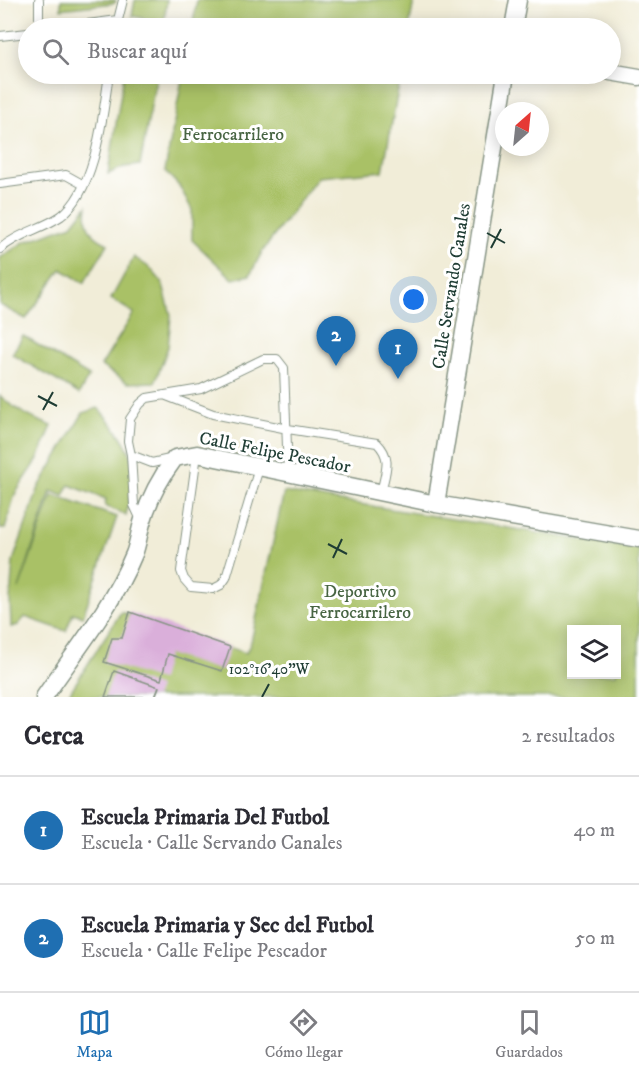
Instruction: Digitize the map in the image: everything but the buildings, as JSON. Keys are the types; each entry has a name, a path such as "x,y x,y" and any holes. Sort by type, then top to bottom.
{"street":[{"path":"515,18 518,0"},
{"path":"621,74 639,77"},
{"name":"Calle Servando Canales","path":"436,504 504,84"},
{"name":"Calle Felipe Pescador","path":"44,697 113,598 135,552 142,522 157,482 175,458 197,454 436,504 639,539"}],"lane":[{"path":"39,0 39,18"},
{"path":"118,18 123,0"},
{"path":"0,36 18,34"},
{"path":"0,249 11,239 48,224 63,214 84,185 92,166 107,84"},
{"path":"0,184 66,176 84,185"},
{"path":"142,522 134,505 128,441 130,419 140,404 147,398 201,388 263,359 277,359 284,369 288,473"},
{"path":"163,394 213,414 377,443 385,450 388,459 381,493"},
{"path":"197,454 180,571 191,587 213,589 221,585 259,468"},
{"path":"131,455 152,462 175,458"}],"green space":[{"path":"61,0 116,0 115,3 61,9"},
{"path":"135,0 167,0 165,18 132,16"},
{"path":"197,0 414,0 411,18 194,18"},
{"name":"Ferrocarrilero","path":"122,84 155,84 140,165 124,167 108,174"},
{"path":"181,84 399,84 383,171 318,177 262,252 250,275 233,279 192,240 192,210 180,187 165,171"},
{"path":"87,206 86,219 90,229 108,244 84,283 61,269 26,319 0,305 0,258 24,242 72,225"},
{"path":"134,257 150,268 162,282 171,315 168,347 155,382 128,383 101,366 134,313 111,299"},
{"path":"23,336 89,376 79,394 12,354"},
{"path":"0,396 24,414 52,426 37,461 15,494 5,529 0,529"},
{"path":"98,408 119,434 131,456 133,476 126,515 105,506 106,499 69,485 64,496 51,491 19,589 52,495 117,517 83,616 73,613 66,631 25,617 18,625 11,627 10,600 13,561 39,487 83,413"},
{"name":"Deportivo Ferrocarrilero","path":"284,492 639,549 639,697 67,697 121,612 246,653 251,642"}],"place":[{"name":"Escuela Primaria y Sec del Futbol","path":"336,366"},
{"name":"Escuela Primaria Del Futbol","path":"398,379"}]}
